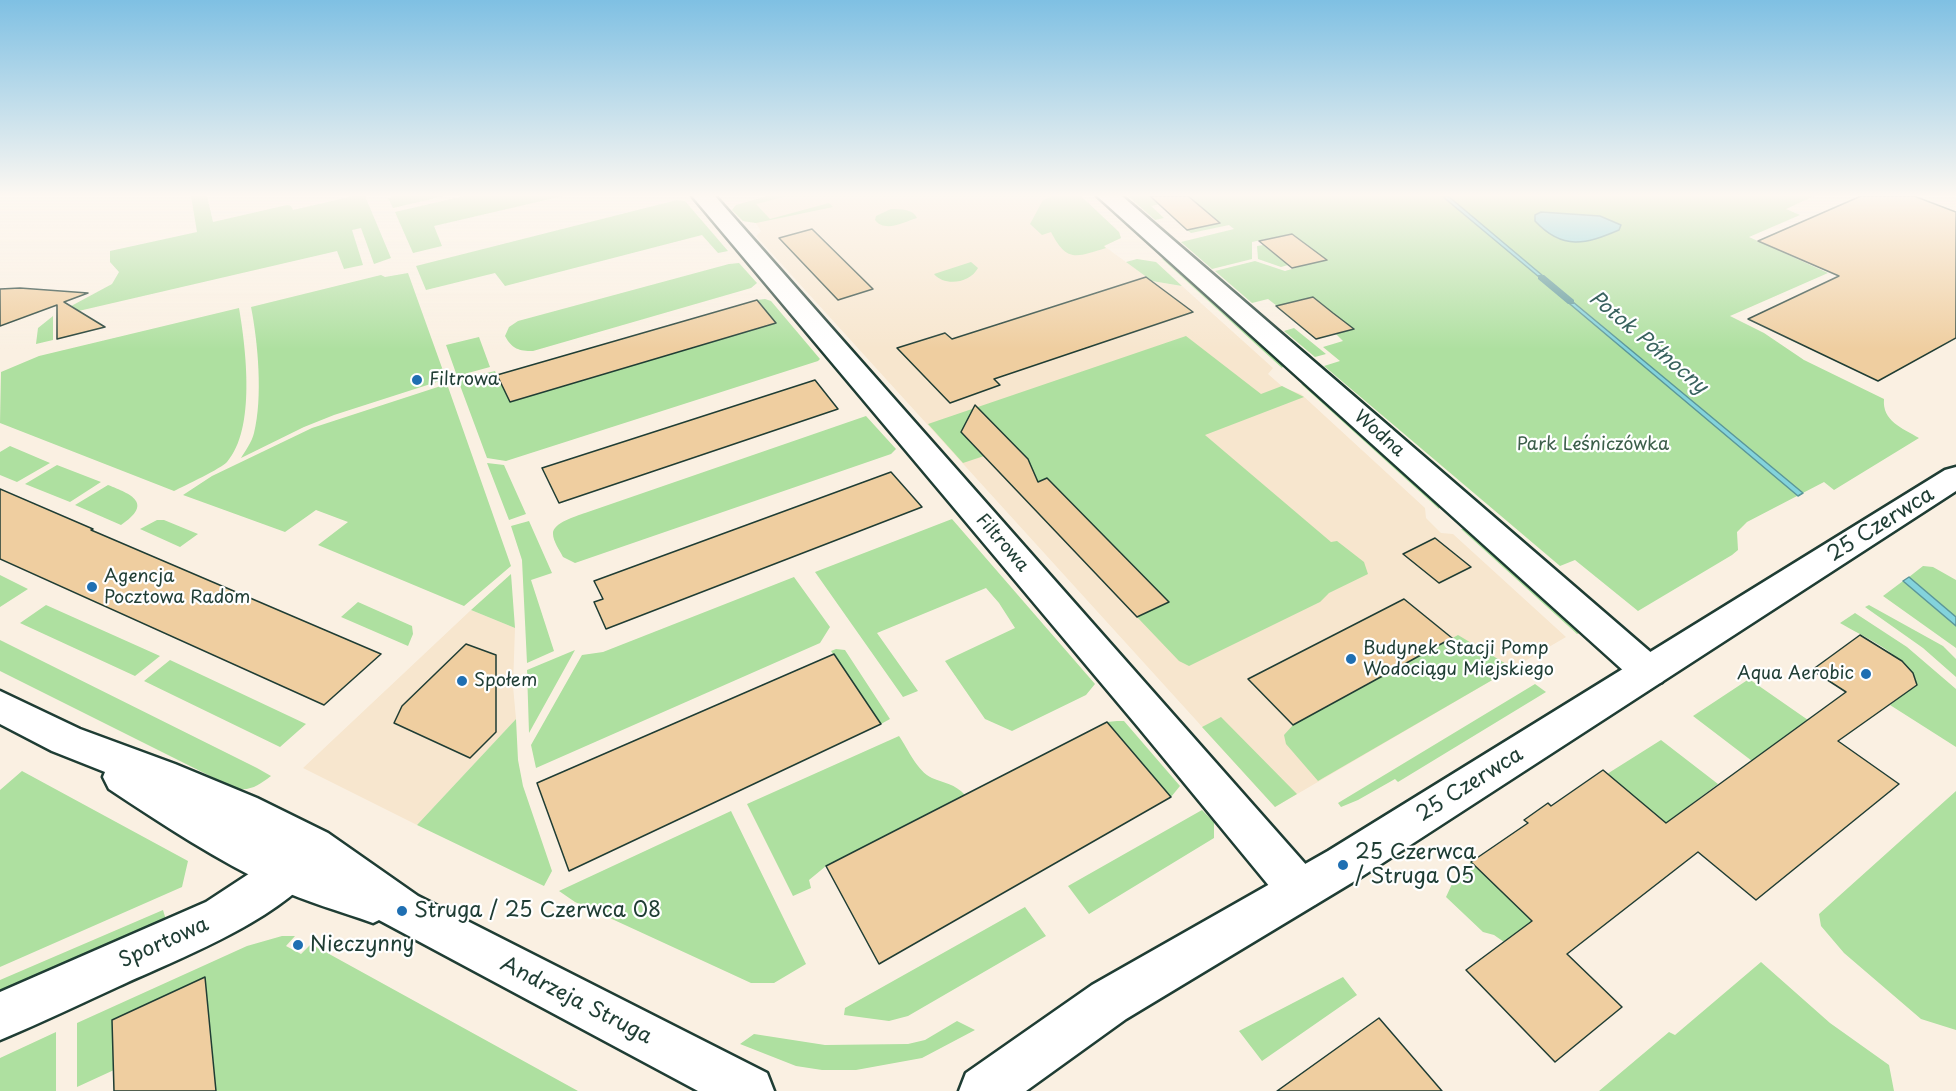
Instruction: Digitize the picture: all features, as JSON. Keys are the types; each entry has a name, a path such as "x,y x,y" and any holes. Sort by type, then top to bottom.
{"street":[{"name":"Filtrowa","path":"754,247 1300,890"},
{"name":"Wodna","path":"1166,247 1650,672"},
{"name":"25 Czerwca","path":"984,1091 1109,1002 1300,890 1650,672 1956,477"},
{"name":"Andrzeja Struga","path":"0,706 66,740 210,833 301,860 318,885 402,911 749,1091"},
{"name":"Sportowa","path":"0,1016 222,917 301,860"}],"shaded area":[{"path":"766,247 1105,247 1152,281 1182,286 1273,368 1268,374 1284,388 1301,394 1425,508 1426,518 1441,533 1453,534 1566,637 1275,807"},
{"path":"471,610 515,628 513,686 516,719 417,825 303,768"}],"green space":[{"path":"129,247 357,247 363,265 344,269 337,251 57,316 60,312 112,284 119,272 110,262 110,251"},
{"path":"368,247 386,247 391,258 374,264"},
{"path":"410,247 438,247 413,253"},
{"path":"491,247 656,247 505,286 495,273 426,290 416,266"},
{"path":"713,247 724,247 728,251 718,253"},
{"path":"1061,247 1106,248 1080,255 1073,255"},
{"name":"Park Leśniczówka","path":"1187,247 1252,247 1252,259 1212,269"},
{"path":"1257,247 1265,247 1288,265 1281,267 1258,259"},
{"name":"Park Leśniczówka","path":"1309,247 1771,247 1828,273 1730,316 1764,333 1804,360 1884,399 1886,413 1894,423 1919,438 1834,490 1824,482 1747,522 1737,532 1738,550 1732,555 1638,611 1575,560 1560,566 1324,366 1340,361 1323,347 1343,341 1336,334 1353,329 1277,306 1268,299 1252,303 1215,271 1255,261 1285,271 1326,259"},
{"path":"1161,258 1172,263 1280,362 1282,368"},
{"path":"1137,259 1156,262 1182,286 1152,281 1126,262"},
{"path":"971,262 978,268 969,277 957,282 944,281 934,274"},
{"path":"739,263 757,283 751,288 533,351 516,348 505,336 509,327 518,321"},
{"path":"408,273 446,379 334,415 241,458 253,436 257,419 259,387 256,337 251,307 381,275 385,277"},
{"path":"757,300 771,301 820,359 818,361 506,461 487,458 458,380 495,371 510,402 775,323"},
{"path":"239,308 246,366 246,388 242,430 236,448 224,465 174,491 0,423 1,372 39,356"},
{"path":"53,316 53,340 36,344 38,328"},
{"path":"1294,328 1326,354 1315,357 1284,331"},
{"path":"1186,336 1261,394 1282,386 1304,397 1205,435 1331,542 1337,541 1364,562 1368,574 1329,593 1320,602 1189,666 1179,661 1137,617 1168,602 1047,479 1034,483 1028,467 1028,459 993,424 967,424 962,431 984,456 963,463 928,424"},
{"path":"479,337 490,367 457,376 446,345"},
{"path":"447,384 511,566 464,606 318,545 348,522 316,510 285,532 183,495 212,476 312,428"},
{"path":"1301,384 1308,386 1439,504 1439,509"},
{"path":"866,416 896,449 891,454 575,563 563,557 555,543 553,534 556,526 571,518"},
{"path":"10,446 50,463 17,482 0,475 0,452"},
{"path":"487,463 504,465 526,514 509,520"},
{"path":"57,465 101,482 70,502 25,484"},
{"path":"108,485 136,500 136,511 121,525 75,505"},
{"path":"952,519 1095,684 1086,695 1012,731 985,719 945,661 1015,628 986,588 877,633 918,691 903,697 815,572"},
{"path":"157,520 164,520 198,534 180,547 140,529"},
{"path":"529,521 552,573 531,580 554,651 527,663 522,560 511,526"},
{"path":"1461,529 1467,529 1582,632 1577,634"},
{"path":"1923,566 1933,567 1956,580 1956,617 1909,577"},
{"path":"511,574 515,628 471,610"},
{"path":"0,575 28,589 0,607"},
{"path":"794,577 830,627 820,643 536,768 531,745 582,655 603,652"},
{"path":"1903,581 1956,626 1956,648 1883,596"},
{"path":"358,602 412,626 413,634 408,646 341,617"},
{"path":"46,605 160,656 135,676 20,623"},
{"path":"1869,605 1943,646 1956,659 1956,677 1923,648 1865,607"},
{"path":"1855,613 1907,647 1956,689 1956,747 1890,705 1915,684 1904,664 1895,656 1840,623"},
{"path":"1458,635 1513,668 1318,781 1286,744 1284,735 1293,725"},
{"path":"0,640 271,776 250,788 234,788 0,671"},
{"path":"575,650 529,733 527,670"},
{"path":"845,650 890,719 881,724 831,651"},
{"path":"170,660 306,724 280,747 144,681"},
{"path":"1749,679 1808,720 1752,761 1693,716"},
{"path":"1535,684 1546,692 1398,782 1395,779 1341,807 1338,803"},
{"path":"1221,717 1297,794 1275,807 1202,727"},
{"path":"516,719 518,760 523,786 552,871 544,886 417,825"},
{"path":"1124,721 1180,786 1171,797 1107,722"},
{"path":"899,736 917,765 927,775 953,786 965,795 826,866 809,880 811,888 793,896 747,804"},
{"path":"1661,740 1718,784 1666,823 1607,774"},
{"path":"22,771 188,861 182,887 0,967 0,790"},
{"path":"1956,791 1956,1030 1921,1019 1844,953 1821,926 1819,914"},
{"path":"1202,810 1214,822 1214,838 1089,914 1068,886"},
{"path":"731,811 806,964 774,983 751,983 575,902 559,891"},
{"path":"1471,862 1532,921 1504,942 1494,935 1483,932 1446,897 1452,884"},
{"path":"1025,907 1046,936 908,1016 889,1021 844,1015 845,1008"},
{"path":"163,910 166,920 0,994 0,980"},
{"path":"282,936 295,936 286,946 301,954 311,944 578,1091 216,1091 205,977 114,1070 77,1087 77,1023 247,946"},
{"path":"1761,962 1830,1023 1889,1065 1894,1091 1599,1091 1669,1032 1675,1035"},
{"path":"1343,977 1357,995 1262,1061 1239,1031"},
{"path":"957,1021 975,1030 922,1058 856,1070 822,1070 796,1066 740,1044 754,1034 825,1045 908,1044 925,1040"},
{"path":"56,1032 56,1091 0,1091 0,1058"}],"water":[{"path":"1503,247 1509,247 1555,286 1551,287"},
{"path":"1561,292 1803,493 1798,496 1558,294"},
{"path":"1909,577 1956,617 1956,626 1903,581"}],"building":[{"path":"787,247 830,247 873,289 838,300"},
{"path":"1266,247 1309,247 1327,260 1292,268"},
{"path":"1772,247 1956,247 1956,338 1878,381 1748,319 1839,276"},
{"path":"1146,277 1193,312 994,379 1000,385 950,403 897,348 945,333 952,339"},
{"path":"20,288 88,293 64,302 105,327 57,339 57,305 0,326 0,289"},
{"path":"1313,297 1354,329 1316,339 1276,306"},
{"path":"757,300 776,323 510,402 497,375"},
{"path":"815,380 838,409 559,503 542,468"},
{"path":"975,405 1028,459 1038,482 1047,478 1169,602 1137,617 961,432"},
{"path":"891,472 922,507 606,629 594,602 603,599 594,581"},
{"path":"0,489 381,654 324,705 0,559"},
{"path":"1435,538 1471,567 1439,583 1403,554"},
{"name":"Budynek Stacji Pomp Wodociągu Miejskiego","path":"1404,599 1452,638 1293,725 1248,679"},
{"path":"1860,635 1902,661 1913,673 1917,685 1838,741 1899,784 1756,900 1698,852 1567,954 1622,1007 1555,1062 1466,970 1532,921 1471,862 1528,823 1524,820 1548,803 1551,806 1603,770 1666,823 1846,692 1812,670"},
{"name":"Społem","path":"466,644 496,655 496,732 470,758 394,723 402,706"},
{"path":"834,654 881,724 569,871 537,783"},
{"path":"1107,722 1171,797 879,964 826,866"},
{"path":"205,977 216,1091 114,1091 112,1020"},
{"path":"1379,1018 1442,1091 1277,1091"}],"waterway":[{"name":"Potok Północny","path":"1541,277 1571,302"}],"place":[{"name":"Filtrowa","path":"417,380"},
{"name":"Agencja Pocztowa Radom","path":"92,587"},
{"name":"Budynek Stacji Pomp Wodociągu Miejskiego","path":"1351,659"},
{"name":"Aqua Aerobic","path":"1866,674"},
{"name":"Społem","path":"462,681"},
{"name":"25 Czerwca / Struga 05","path":"1343,865"},
{"name":"Struga / 25 Czerwca 08","path":"402,911"},
{"name":"Nieczynny","path":"298,945"}]}
